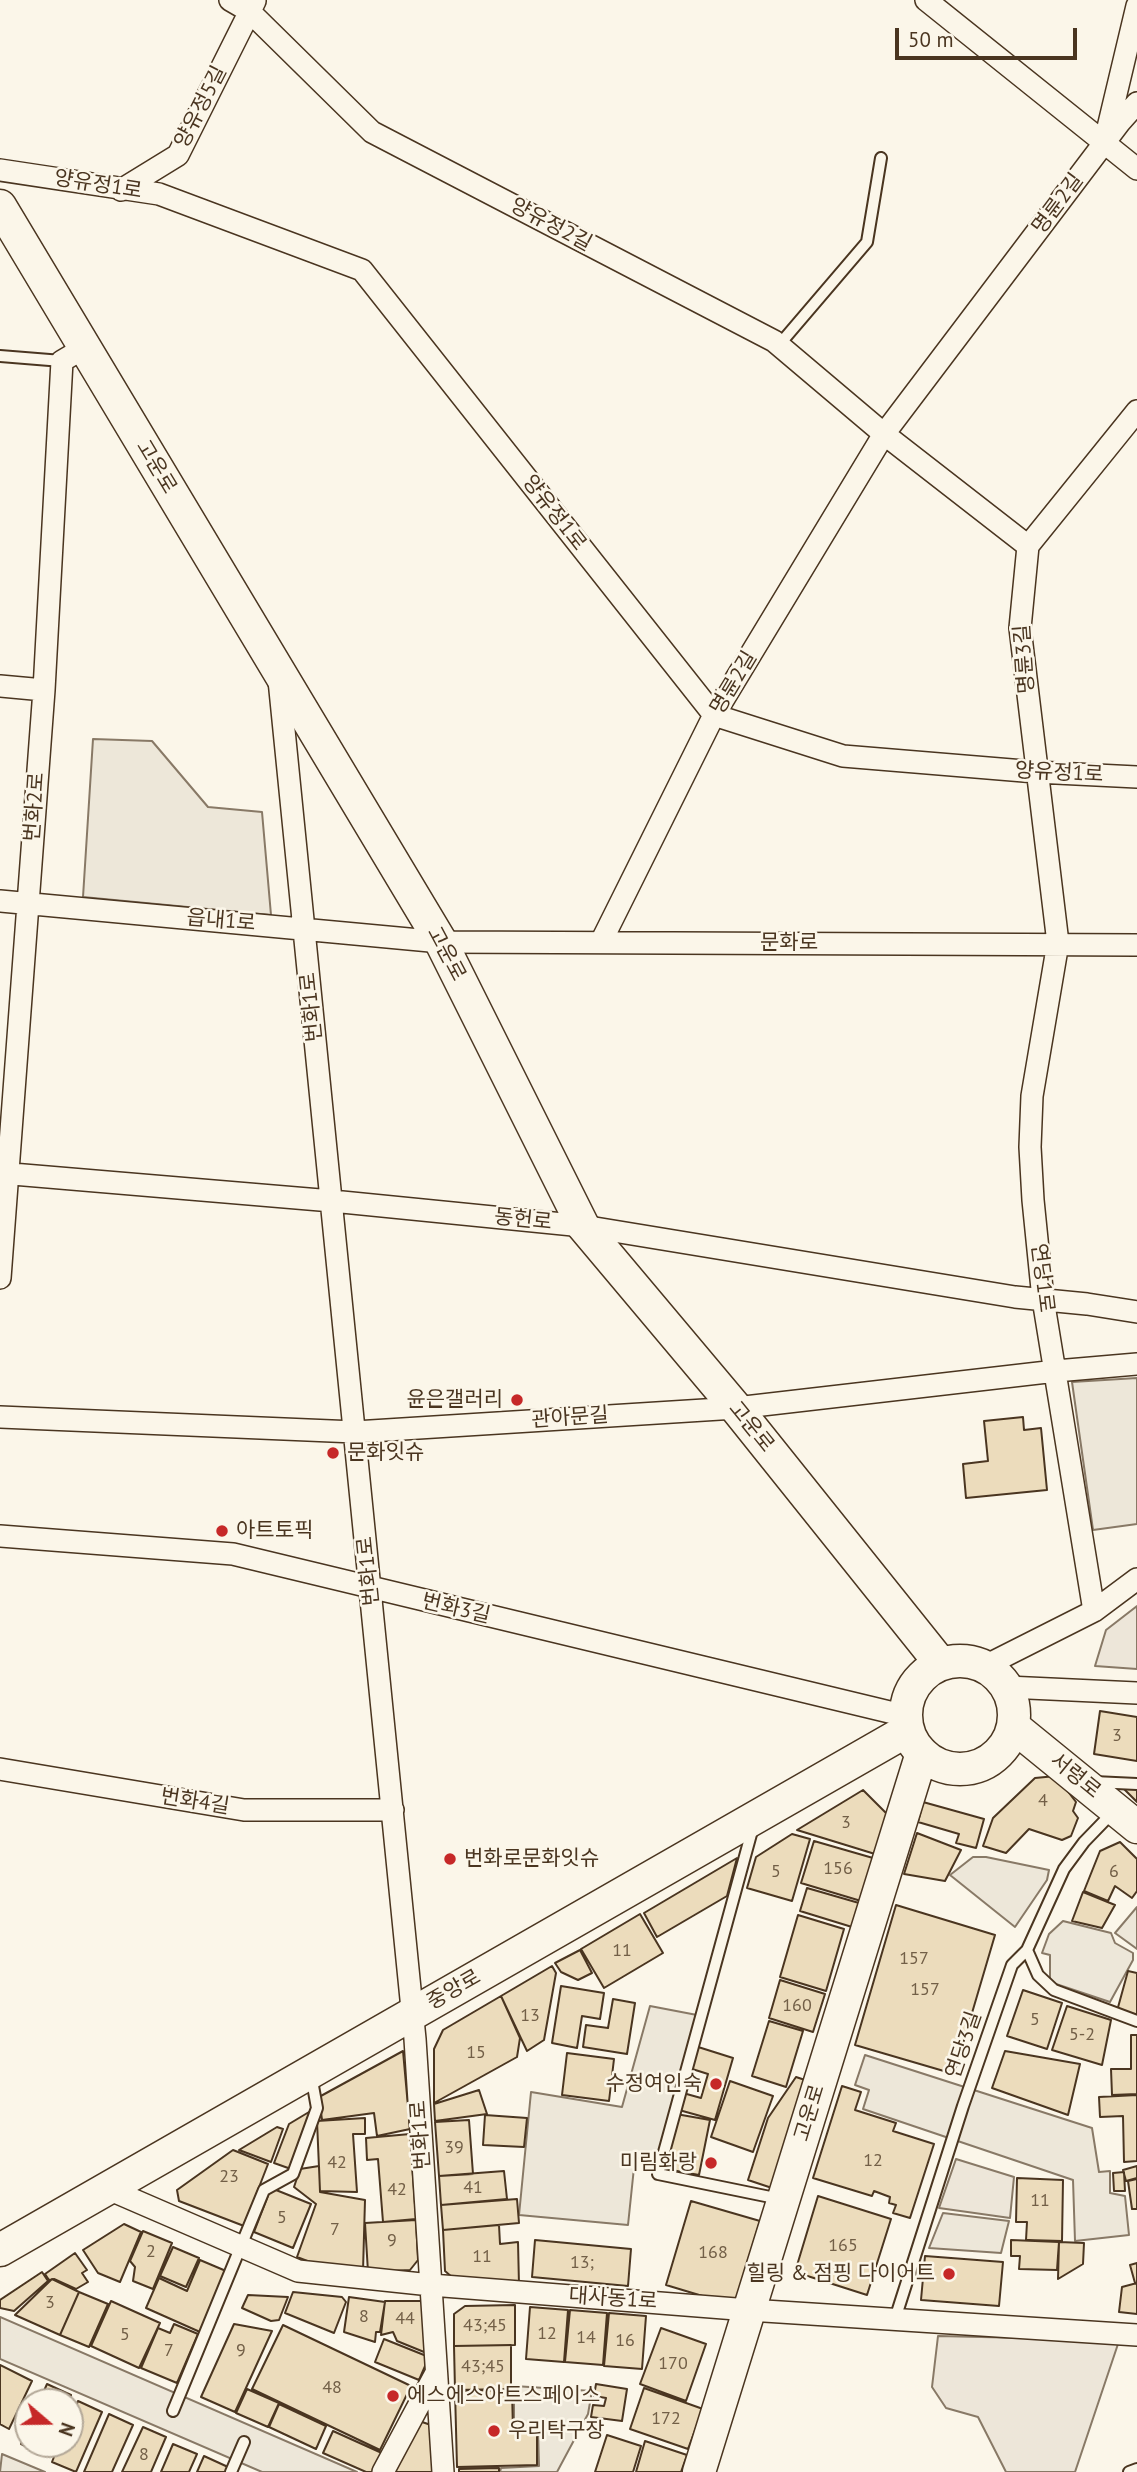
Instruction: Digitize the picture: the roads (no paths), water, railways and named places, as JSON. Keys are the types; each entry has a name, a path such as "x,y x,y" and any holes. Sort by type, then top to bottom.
{"street":[{"name":"양유정2길","path":"230,0 252,5 372,132 779,345 884,434"},
{"path":"926,0 1137,169"},
{"name":"양유정5길","path":"121,190 178,155 252,5"},
{"name":"명륜2길","path":"1105,142 1137,6"},
{"name":"명륜2길","path":"601,942 714,715 884,434 1137,103"},
{"name":"양유정1로","path":"0,170 159,194 362,270 714,715 843,756 1037,772 1137,777"},
{"name":"고운로","path":"0,206 73,354 278,671 441,942 583,1226 736,1408 941,1664 927,1672 908,1699 912,1733 783,2199 699,2472"},
{"name":"번화2로","path":"0,1278 4,1174 73,354"},
{"path":"884,434 1028,546 1137,411"},
{"name":"명륜3길","path":"1028,546 1020,628 1058,943"},
{"name":"번화1로","path":"278,671 412,2014 443,2472"},
{"path":"0,686 44,690"},
{"name":"읍내1로","path":"0,901 441,942"},
{"name":"문화로","path":"441,942 1137,945"},
{"name":"연당1로","path":"1058,943 1032,1096 1030,1134 1033,1200 1043,1299 1094,1611"},
{"name":"동헌로","path":"4,1174 332,1201 583,1226 1002,1295 1043,1299"},
{"path":"1043,1299 1137,1312"},
{"name":"관아문길","path":"0,1417 355,1432 736,1408 1137,1364"},
{"name":"번화3길","path":"0,1536 233,1554 912,1733"},
{"path":"996,1677 1137,1580"},
{"path":"941,1664 964,1661 996,1677 1137,1693"},
{"path":"912,1733 938,1764 953,1769 978,1766 999,1753 1013,1726 1013,1706 996,1677"},
{"name":"서령로","path":"1013,1726 1126,1818"},
{"name":"중앙로","path":"0,2250 755,1817 912,1733"},
{"name":"번화4길","path":"0,1769 244,1810 393,1810"},
{"name":"대사동1로","path":"106,2188 298,2271 431,2285 749,2310 1137,2335"},
{"path":"383,2472 437,2371"}],"lane":[{"path":"779,345 867,242 881,158"},
{"path":"0,356 73,354"},
{"path":"1081,1782 1137,1784"},
{"path":"755,1817 658,2174 783,2199"},
{"name":"연당3길","path":"895,2319 1012,1965 1027,1951 1064,1869 1084,1842 1126,1818"},
{"path":"1027,1951 1038,1975 1054,1990 1137,2021"},
{"path":"173,2411 264,2190 293,2174 317,2108 310,2072"},
{"path":"231,2472 244,2442"},
{"path":"1129,2472 1137,2469"}],"place":[{"name":"윤은갤러리","path":"517,1400"},
{"name":"문화잇슈","path":"333,1453"},
{"name":"아트토픽","path":"222,1531"},
{"name":"번화로문화잇슈","path":"450,1859"},
{"name":"수정여인숙","path":"716,2084"},
{"name":"미림화랑","path":"711,2163"},
{"name":"힐링 & 점핑 다이어트","path":"949,2274"},
{"name":"에스에스아트스페이스","path":"393,2396"},
{"name":"우리탁구장","path":"494,2431"}]}
